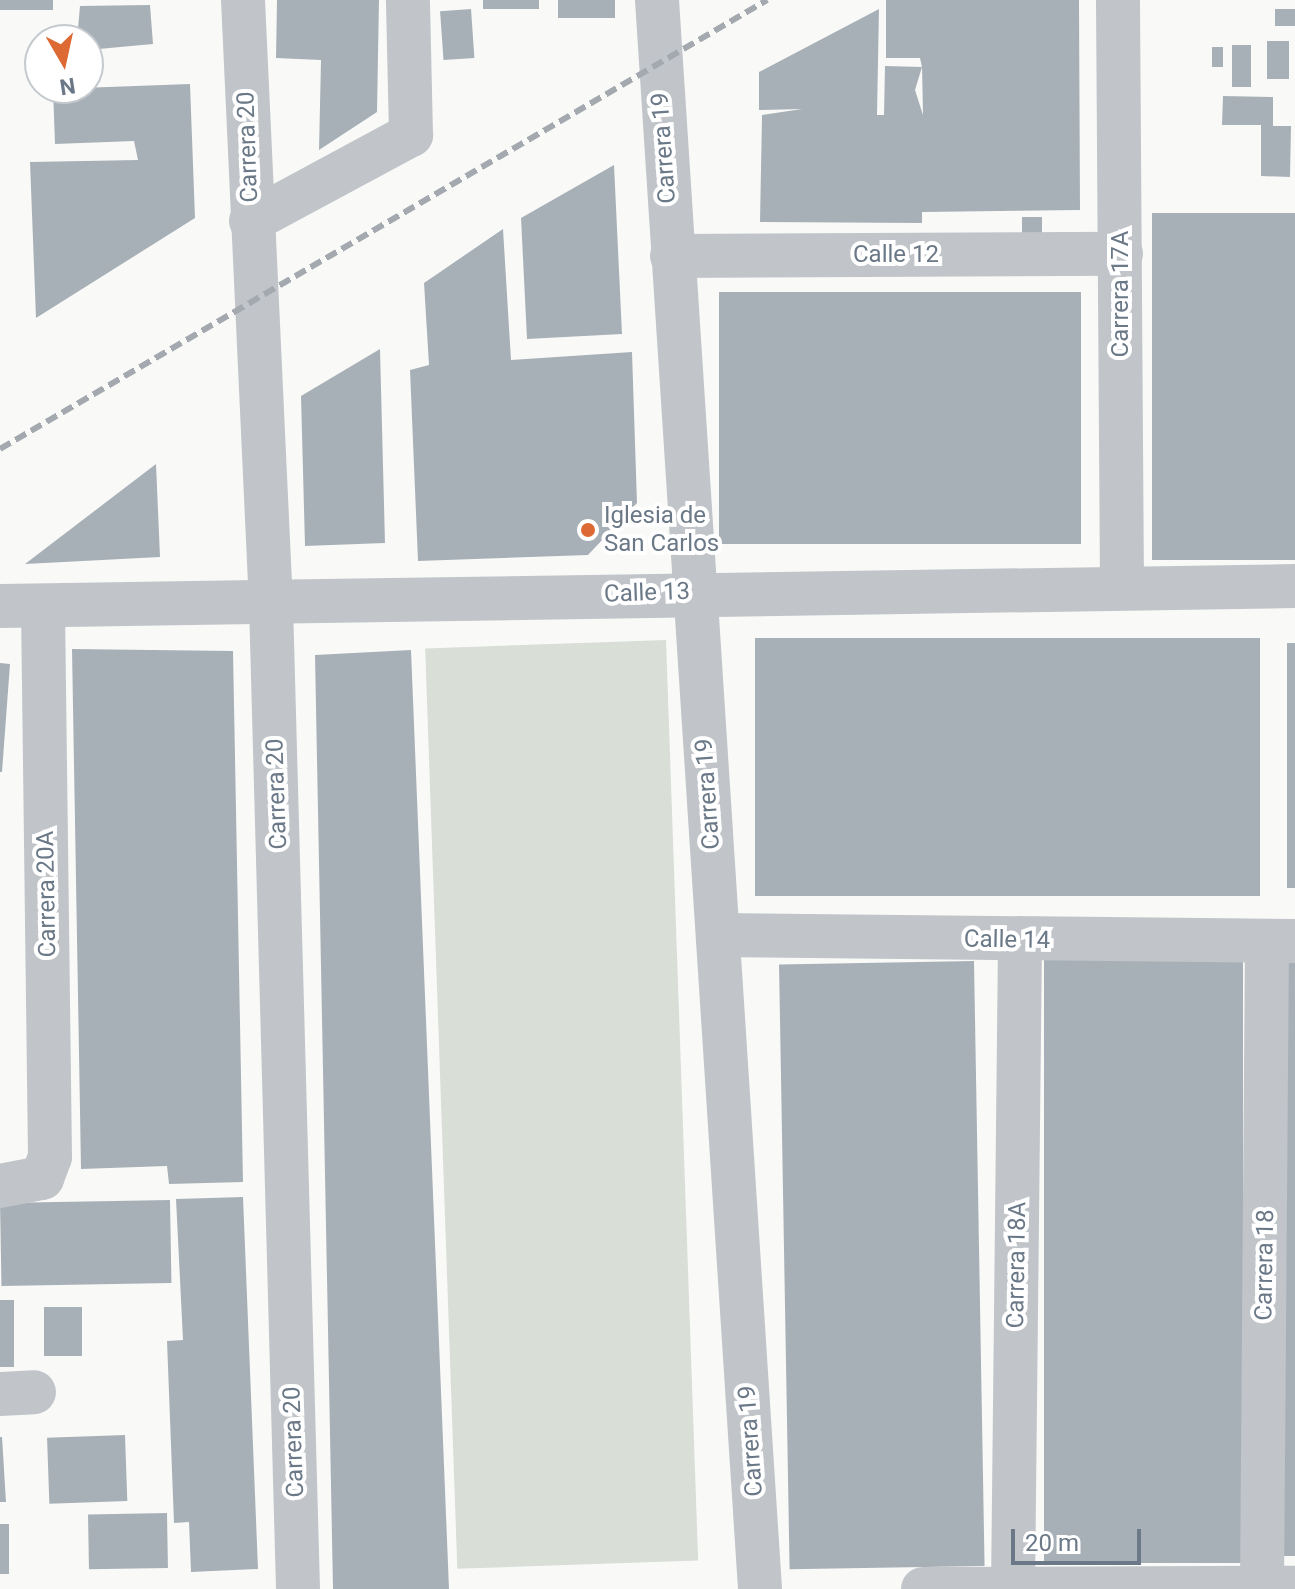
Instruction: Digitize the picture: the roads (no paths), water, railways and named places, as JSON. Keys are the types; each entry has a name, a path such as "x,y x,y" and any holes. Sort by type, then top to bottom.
{"street":[{"name":"Carrera 20","path":"243,0 271,604 298,1589"},
{"path":"251,221 411,135 408,0"},
{"name":"Carrera 19","path":"657,0 760,1589"},
{"name":"Carrera 17A","path":"1118,0 1122,588"},
{"name":"Calle 12","path":"672,256 1121,254"},
{"name":"Calle 13","path":"0,606 271,604 693,592 1295,586"},
{"name":"Carrera 20A","path":"0,1186 42,1178 50,1157 43,608"},
{"name":"Calle 14","path":"718,935 1020,941 1281,941"},
{"name":"Carrera 18A","path":"1013,1589 1020,941"},
{"name":"Carrera 18","path":"1273,1588 1281,941"},
{"path":"923,1589 1273,1588"}],"railway":[{"path":"0,449 767,0"}],"place":[{"name":"Iglesia de San Carlos","path":"588,530"}]}
